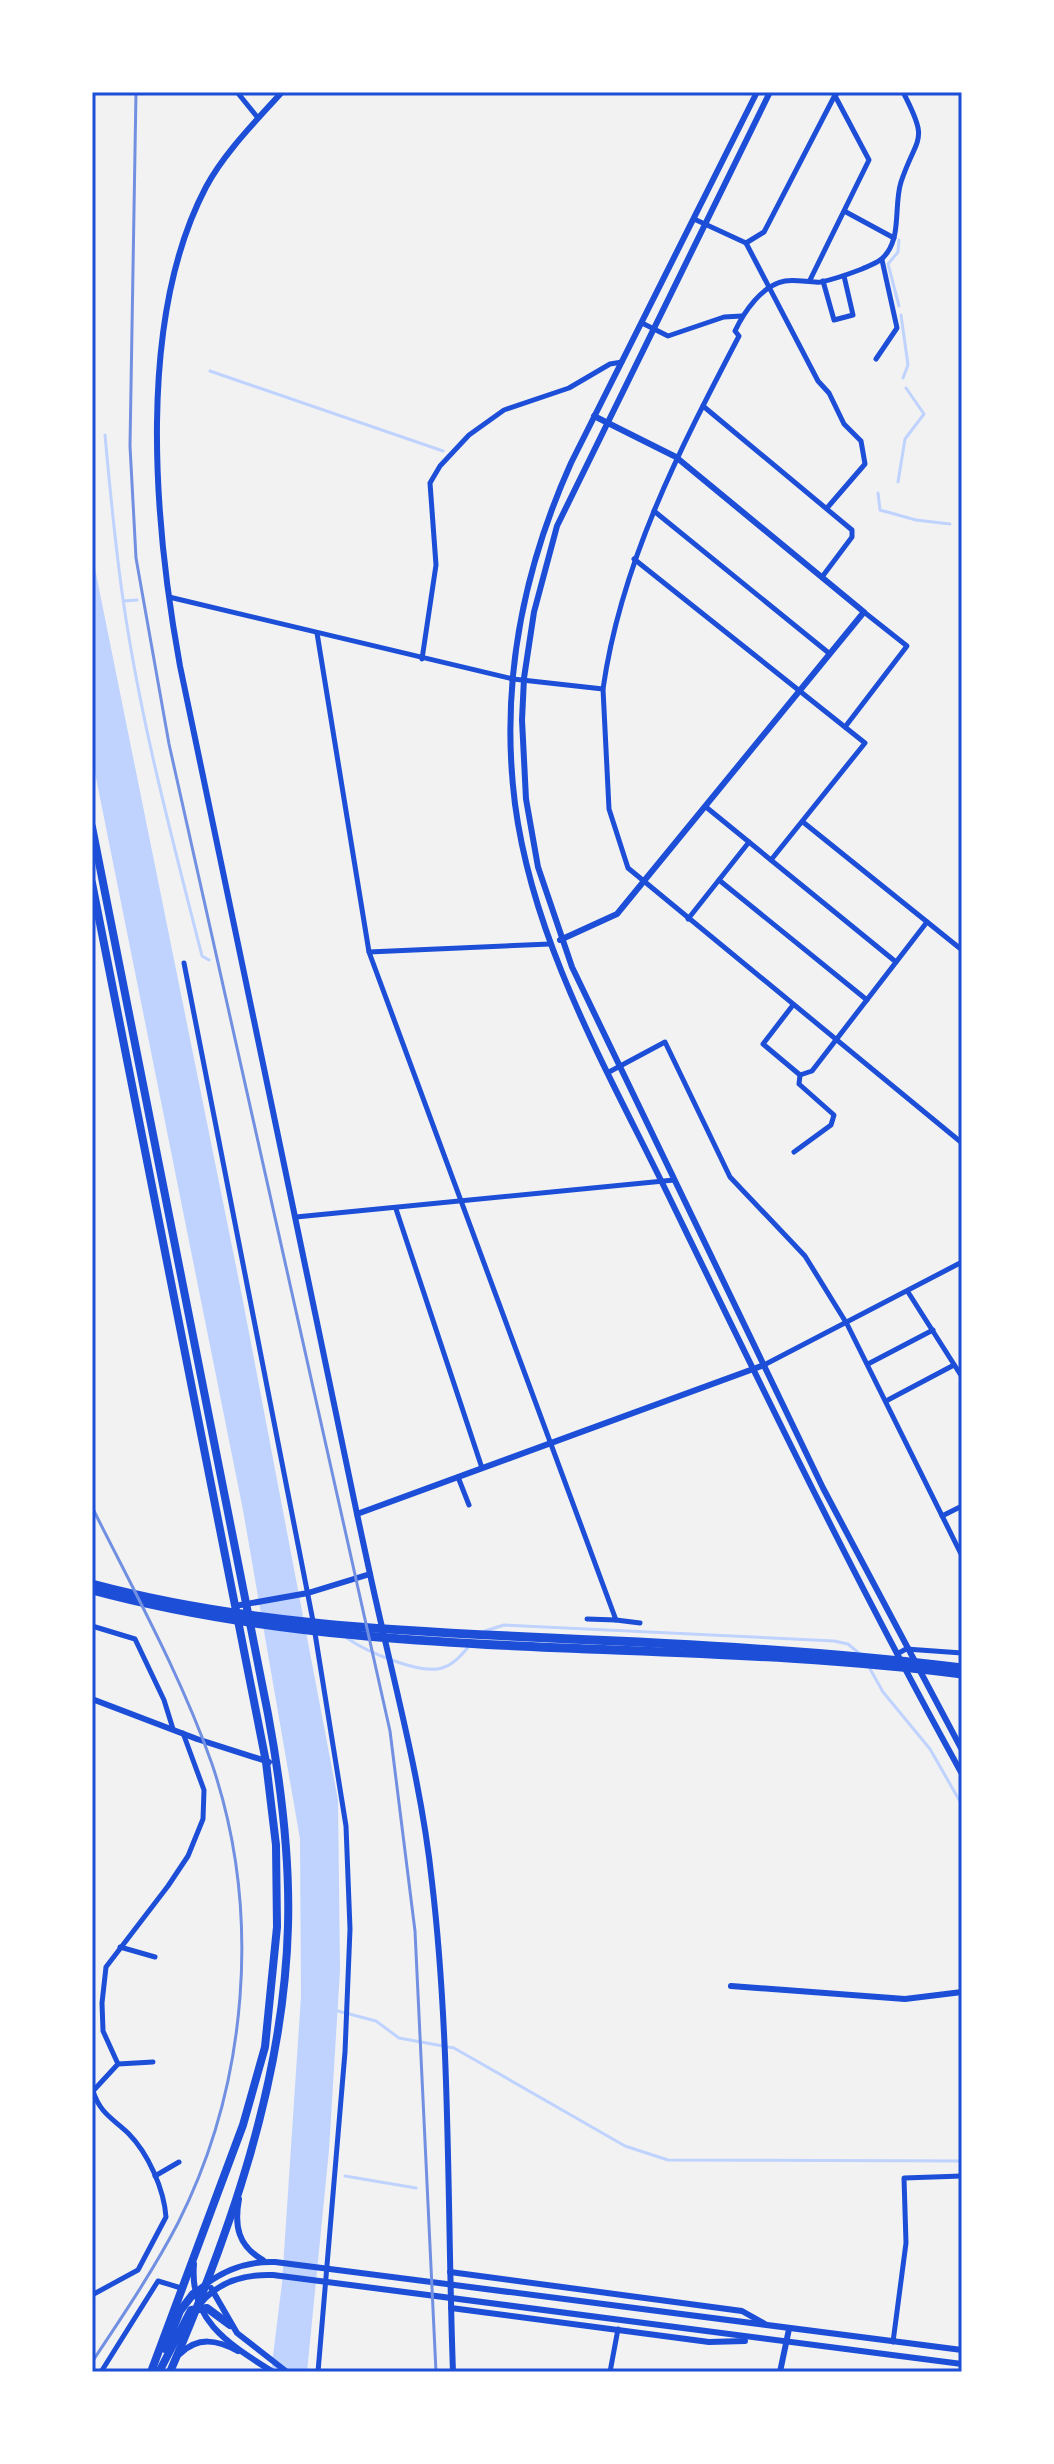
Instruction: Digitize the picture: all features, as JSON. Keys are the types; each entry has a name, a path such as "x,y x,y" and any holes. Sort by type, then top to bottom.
{"highway":[{"path":"92,827 251,1604 287,1845 287,1940 275,2049 244,2172 207,2282 170,2372"},
{"path":"92,883 266,1762 276,1845 277,1927 265,2047 243,2125 181,2288 155,2372"},
{"path":"92,1584 183,1605 308,1623 751,1648 962,1668"},
{"path":"92,1590 216,1618 357,1635 751,1655 962,1674"},
{"path":"155,2372 180,2311 193,2294"},
{"path":"155,2372 185,2315 197,2307 216,2312 230,2325"}],"street":[{"path":"237,92 258,118"},
{"path":"282,92 258,118 206,187 176,260 167,298 160,377 159,482 168,597 390,1664 432,1882 445,2070 453,2372"},
{"path":"757,92 554,500 537,552 517,634 510,743 514,800 530,882 550,944 752,1367 896,1654 962,1774"},
{"path":"770,92 570,497 547,558 531,625 524,678 522,720 526,799 538,867 561,940 619,1067 906,1649 962,1750"},
{"path":"903,92 918,120 919,145 901,182 895,206 894,238 882,259 844,276 823,281 784,281 769,287 742,316 735,331 739,336 676,457 634,559 609,643 603,689 609,809 628,868 962,1143"},
{"path":"746,243 764,232 836,93"},
{"path":"810,281 869,160 836,93"},
{"path":"845,212 894,238"},
{"path":"694,219 746,243 818,381 865,452 865,464 827,508"},
{"path":"876,359 897,328 882,259"},
{"path":"823,281 834,320 853,315 844,276"},
{"path":"642,323 668,336 724,317 742,316"},
{"path":"422,659 436,565 430,483 440,466 469,435 504,410 569,388 610,364 623,362"},
{"path":"703,406 852,530 852,537 822,577"},
{"path":"594,416 676,457 907,646 845,727"},
{"path":"654,511 830,654"},
{"path":"634,559 865,743 771,860"},
{"path":"168,597 513,679 603,689"},
{"path":"369,952 550,944 617,914 864,612"},
{"path":"317,633 369,952 616,1620"},
{"path":"706,807 896,962"},
{"path":"803,822 962,950"},
{"path":"688,919 749,842"},
{"path":"719,880 867,1000"},
{"path":"800,1075 812,1071 927,922"},
{"path":"184,963 305,1594 312,1612 346,1826 350,1929 332,2238 318,2372"},
{"path":"793,1005 763,1044 800,1075"},
{"path":"609,1072 665,1042 730,1177 805,1256 847,1324 962,1556"},
{"path":"794,1152 831,1125 834,1115 799,1084 800,1075"},
{"path":"296,1217 674,1180"},
{"path":"396,1209 482,1468"},
{"path":"357,1514 764,1365 962,1262"},
{"path":"908,1292 962,1377"},
{"path":"868,1364 933,1330"},
{"path":"886,1401 954,1365"},
{"path":"458,1477 469,1505"},
{"path":"942,1516 962,1506"},
{"path":"235,1606 305,1594 370,1574"},
{"path":"587,1619 640,1623"},
{"path":"92,1626 135,1639 164,1700 173,1729"},
{"path":"896,1654 906,1649 962,1653"},
{"path":"92,1699 266,1762 277,1762"},
{"path":"118,2064 103,2031 106,1967 188,1856 203,1819 204,1790 183,1733"},
{"path":"120,1947 155,1957"},
{"path":"731,1986 905,1999 962,1992"},
{"path":"92,2295 138,2270 166,2217 155,2176 128,2133 97,2105 93,2091 118,2064 153,2062"},
{"path":"155,2176 179,2162"},
{"path":"244,2172 237,2223 240,2239 266,2262"},
{"path":"893,2342 906,2243 904,2178 962,2176"},
{"path":"198,2244 193,2294 197,2307 219,2332 267,2366"},
{"path":"193,2294 207,2282 235,2267 275,2262 962,2350"},
{"path":"450,2272 742,2311 772,2327"},
{"path":"197,2307 212,2292 237,2279 273,2275 788,2344 962,2364"},
{"path":"473,2275 473,2311"},
{"path":"101,2372 158,2281 181,2288"},
{"path":"207,2282 230,2325 267,2366"},
{"path":"451,2308 709,2342 758,2340"},
{"path":"610,2372 618,2328"},
{"path":"780,2372 789,2329"},
{"path":"176,2358 190,2345 215,2341 287,2372"}],"water":[{"path":"92,554 242,1296 338,1800 340,1970 329,2150 307,2372 271,2372 282,2283 301,1996 300,1839 243,1510 92,758"}],"waterway":[{"path":"899,240 898,252 888,264 899,306"},
{"path":"901,315 908,365 903,378"},
{"path":"210,371 443,451"},
{"path":"898,482 905,439 924,414 906,388"},
{"path":"105,435 120,579 138,689 202,956 209,960"},
{"path":"878,493 880,510 916,520 950,524"},
{"path":"124,601 137,600"},
{"path":"485,1631 504,1625 834,1641 848,1644 860,1654"},
{"path":"347,1638 393,1660 432,1669 451,1664 471,1644"},
{"path":"869,1667 883,1692 930,1749 962,1805"},
{"path":"334,2010 376,2021 399,2038 454,2048 625,2146 668,2160 962,2161"},
{"path":"345,2176 416,2188"}],"railway":[{"path":"136,92 130,446 136,558 169,744 390,1731 415,1931 436,2372"},
{"path":"92,1507 171,1666 212,1764 228,1821 238,1879 242,1938 240,1997 233,2056 220,2113 202,2169 168,2241 92,2362"}]}
